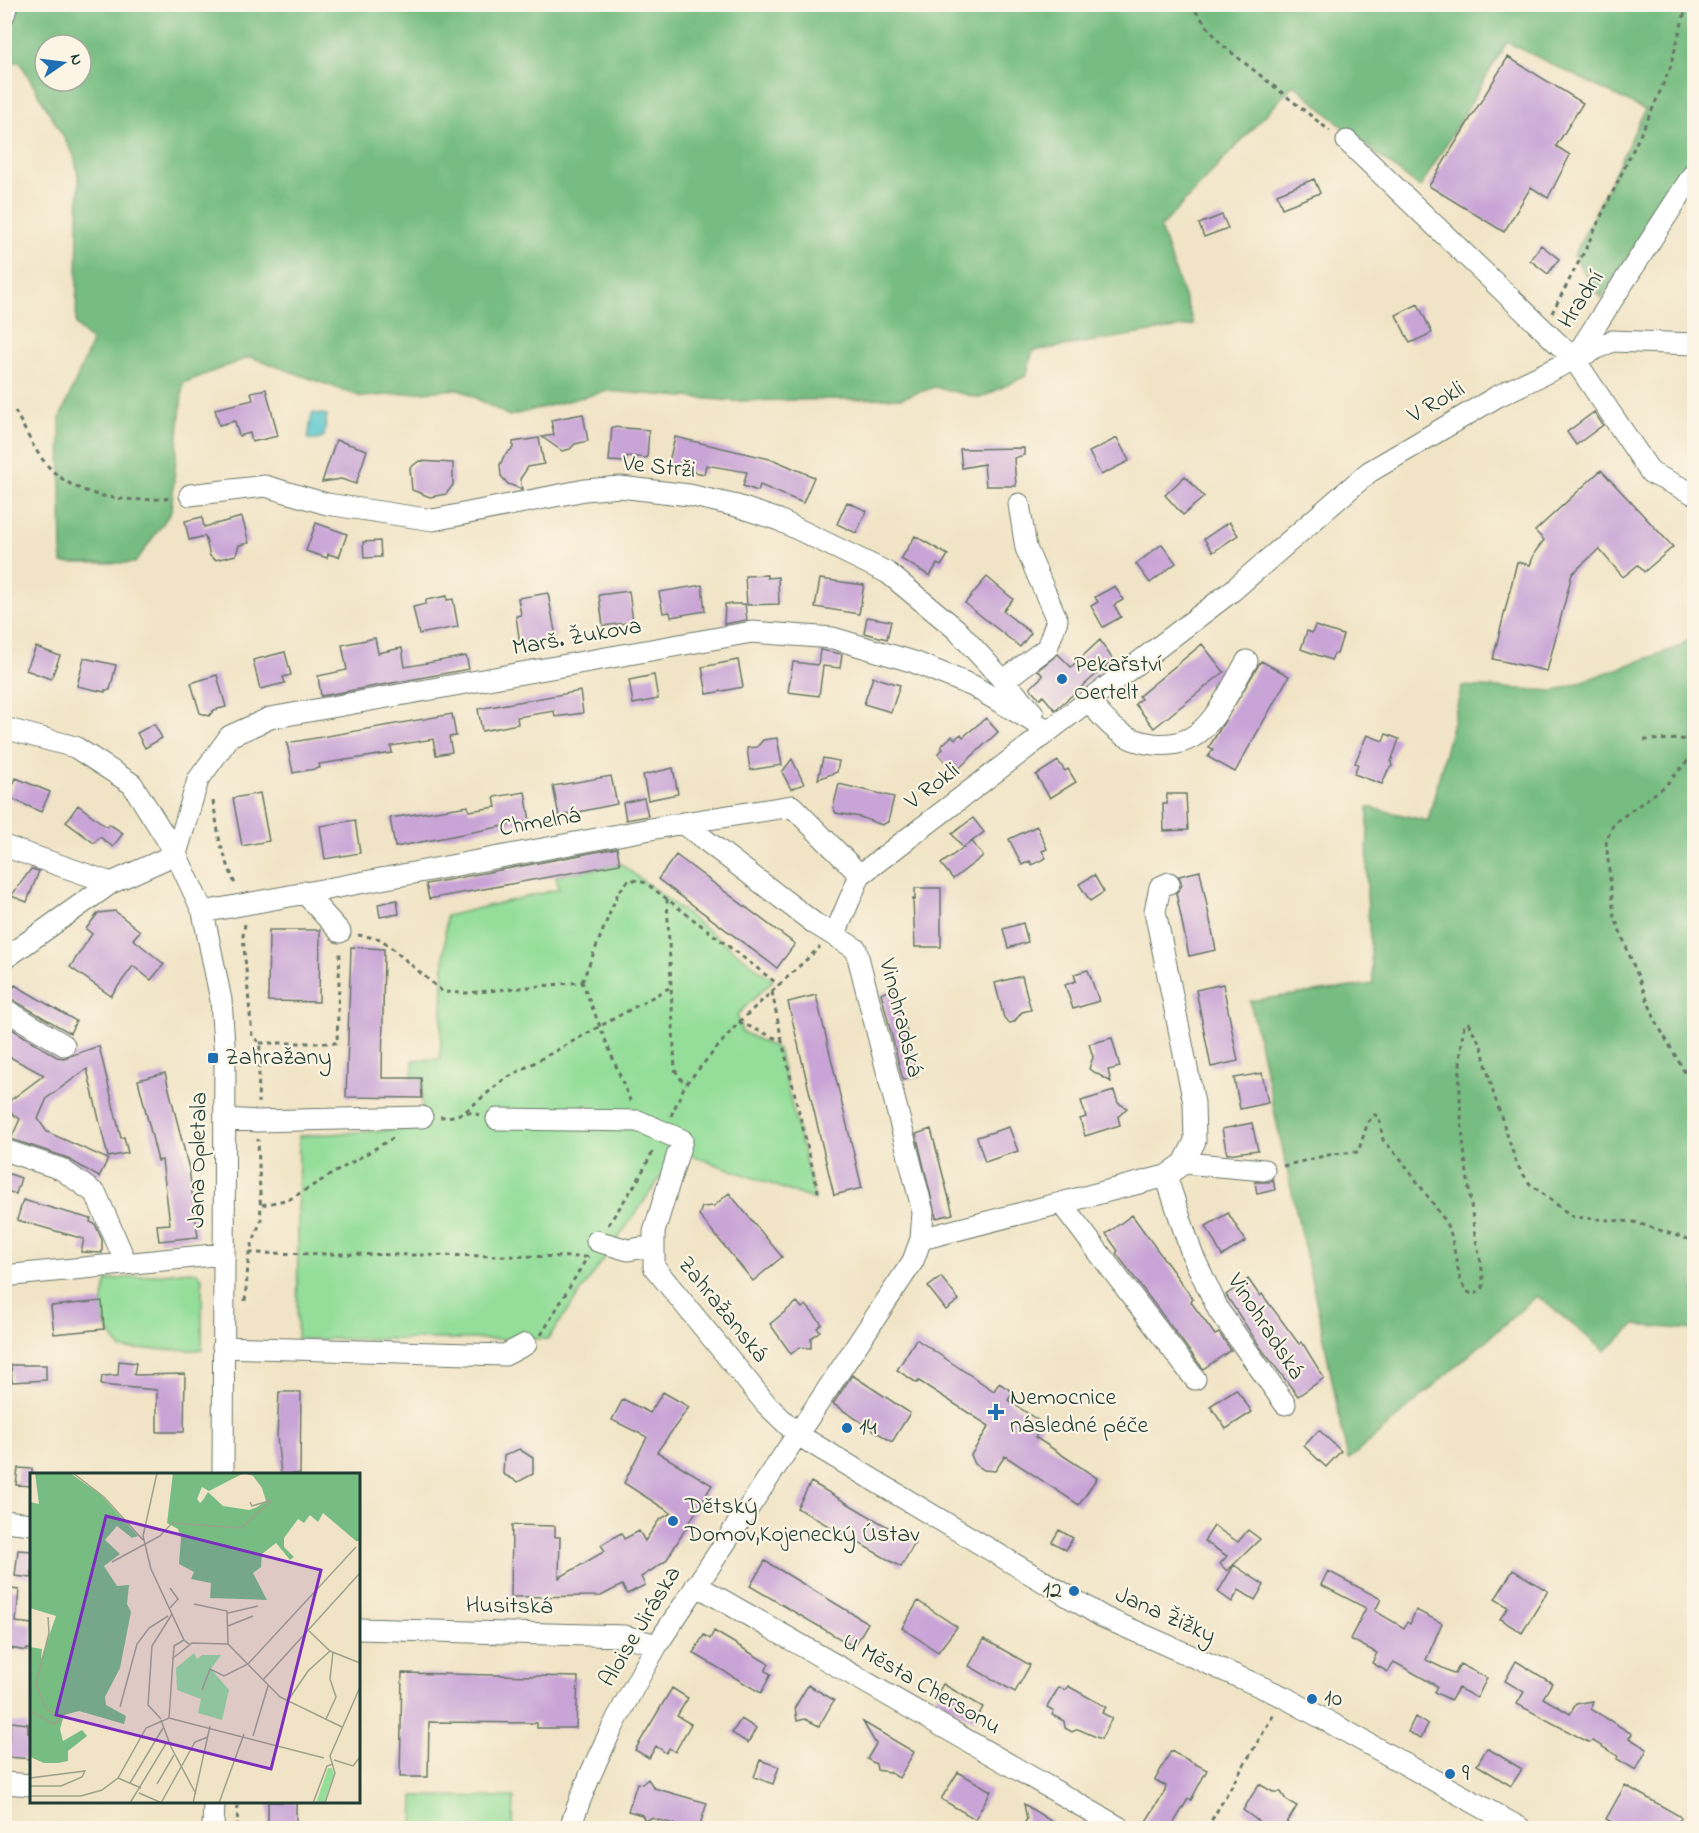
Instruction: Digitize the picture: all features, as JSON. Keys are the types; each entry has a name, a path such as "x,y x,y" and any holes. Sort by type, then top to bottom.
{"street":[{"path":"4,15 7,4"},
{"path":"1347,141 1574,359"},
{"name":"Hradní","path":"1695,173 1574,359 1651,473 1695,494"},
{"name":"V Rokli","path":"835,934 860,875 1232,591 1369,472 1498,396 1612,340 1695,344"},
{"name":"Ve Strži","path":"190,495 265,486 327,504 433,520 585,490 639,488 689,495 779,520 888,573 956,629 1049,731"},
{"path":"1003,681 1047,648 1057,620 1026,548 1020,504"},
{"name":"Marš. Žukova","path":"176,854 198,780 230,736 270,718 752,632 833,638 914,662 973,686 1049,731"},
{"path":"1088,701 1115,729 1146,743 1174,745 1197,734 1213,716 1247,662"},
{"name":"Jana Opletala","path":"4,728 75,747 132,784 176,854 203,912 221,1000 226,1119 223,1254 223,1473"},
{"name":"Chmelná","path":"203,912 683,823 792,806 860,875"},
{"name":"Vinohradská","path":"683,823 814,923 856,949 923,1212 921,1239 913,1261 798,1435"},
{"path":"4,846 111,883"},
{"path":"8,951 111,883 176,854"},
{"path":"921,1239 1166,1176 1184,1163 1195,1141 1194,1103 1155,911 1160,886 1169,883"},
{"path":"304,892 340,932"},
{"path":"4,1009 64,1045"},
{"path":"226,1119 257,1121 422,1117"},
{"path":"497,1119 638,1121 664,1130"},
{"name":"Zahražanská","path":"664,1130 682,1140 654,1232 654,1266 767,1405 798,1435"},
{"path":"4,1150 60,1168 96,1194 126,1263"},
{"path":"1184,1163 1264,1170"},
{"name":"Vinohradská","path":"1166,1176 1192,1254 1220,1311 1285,1404"},
{"path":"1061,1203 1195,1379"},
{"path":"592,1249 628,1250 653,1246"},
{"path":"4,1276 223,1254"},
{"path":"224,1347 505,1355 526,1344"},
{"name":"Aloise Jiráska","path":"574,1828 596,1763 623,1706 657,1645 798,1435"},
{"name":"Jana Žižky","path":"798,1435 1103,1617 1284,1697 1520,1828"},
{"path":"4,1521 30,1524"},
{"name":"U Města Chersonu","path":"696,1586 1120,1828"},
{"name":"Husitská","path":"360,1629 625,1636 657,1645"},
{"path":"4,1783 30,1785"},
{"path":"213,1828 214,1803"}],"path":[{"path":"1190,4 1221,44 1323,127 1347,141"},
{"path":"1543,330 1586,250 1653,108 1670,68 1687,4"},
{"path":"15,411 43,460 69,486 108,497 141,501 190,495"},
{"path":"1644,740 1695,738"},
{"path":"1695,754 1664,787 1614,823 1606,842 1614,916 1656,1022 1695,1088"},
{"path":"213,798 220,843 237,890"},
{"path":"638,1121 582,982 618,893 630,879 646,883 779,985"},
{"path":"667,899 669,988 675,1070 685,1085"},
{"path":"247,914 243,936 252,1036 260,1043 337,1042 340,932 381,939 443,992 467,993 582,982"},
{"path":"664,1130 685,1085 738,1023 835,934"},
{"path":"422,1117 455,1116 466,1111 503,1080 669,988"},
{"path":"772,992 819,1195"},
{"path":"738,1023 782,1041"},
{"path":"1264,1170 1332,1154 1358,1152 1368,1122 1374,1114 1379,1116 1383,1140 1400,1158 1444,1219 1451,1234 1460,1279 1466,1291 1474,1295 1483,1288 1484,1268 1476,1239 1460,1125 1458,1074 1464,1025 1468,1023 1481,1045 1499,1112 1517,1165 1530,1184 1573,1217 1634,1222 1695,1241"},
{"path":"245,1307 249,1253 261,1220 262,1205 257,1121 260,1043"},
{"path":"262,1205 290,1199 399,1135"},
{"path":"249,1253 592,1249"},
{"path":"1207,1828 1284,1697"},
{"path":"237,1803 237,1828"}],"green space":[{"path":"5,4 1694,5 1694,155 1601,298 1574,256 1645,110 1507,42 1420,188 1345,129 1294,84 1160,228 1194,325 1033,351 1026,376 980,398 935,387 901,398 735,401 607,391 509,416 459,389 362,397 250,357 183,383 171,512 135,563 62,563 60,418 92,342 76,325 79,180 74,155 38,93 93,93 93,33 33,33 33,84 20,62 5,63"},
{"path":"1694,636 1694,1330 1635,1325 1605,1351 1537,1296 1348,1460 1320,1319 1250,1001 1373,984 1367,896 1368,807 1428,821 1462,686 1555,691 1676,648"},
{"path":"621,864 773,980 737,1015 742,1032 778,1049 815,1200 679,1151 548,1339 297,1339 299,1136 422,1128 422,1078 412,1078 413,1060 440,1059 446,916 559,889 556,876"},
{"path":"189,1271 197,1273 202,1278 202,1350 121,1349 109,1332 103,1318 102,1301 107,1280"},
{"path":"414,1796 514,1797 513,1828 413,1828"}],"water":[{"path":"312,413 327,415 324,436 318,440 308,439"}],"building":[{"path":"1508,57 1583,103 1556,146 1570,155 1548,198 1531,187 1504,232 1429,186"},
{"path":"1314,179 1320,193 1282,208 1277,194"},
{"path":"1222,215 1228,228 1204,237 1199,224"},
{"path":"1541,245 1559,259 1548,274 1530,260"},
{"path":"1418,304 1432,333 1410,343 1396,315"},
{"path":"266,389 278,436 252,442 250,433 239,436 235,421 219,425 215,409 253,400 251,392"},
{"path":"1594,412 1603,425 1576,445 1567,432"},
{"path":"583,414 588,441 575,444 570,449 562,451 542,437 554,435 551,420"},
{"path":"612,427 649,430 647,458 627,456 626,462 609,461"},
{"path":"675,437 774,460 814,477 803,503 760,485 758,491 743,486 747,472 706,465 704,474 668,466"},
{"path":"539,438 544,464 528,467 520,479 522,489 508,484 501,476 500,465 504,456 513,448 513,442"},
{"path":"1117,438 1129,461 1101,475 1089,452"},
{"path":"336,440 367,450 356,484 341,479 322,482"},
{"path":"1024,448 1024,455 1014,458 1016,486 986,486 984,464 962,468 960,449"},
{"path":"419,461 453,463 453,485 446,494 430,497 412,490 410,468"},
{"path":"1601,470 1673,547 1644,572 1638,565 1623,577 1599,549 1572,574 1547,671 1493,659 1517,562 1530,565 1535,552 1544,540 1535,531"},
{"path":"1185,476 1204,497 1183,515 1165,495"},
{"path":"847,502 867,511 856,533 837,524"},
{"path":"202,517 204,527 242,517 249,543 239,545 236,555 215,560 210,556 205,536 189,540 185,521"},
{"path":"1229,522 1238,535 1213,552 1204,539"},
{"path":"316,523 347,534 339,557 328,554 327,558 306,551"},
{"path":"915,536 948,555 941,566 937,564 930,576 901,559"},
{"path":"380,541 381,557 364,558 363,542"},
{"path":"1162,544 1176,563 1150,583 1136,564"},
{"path":"767,575 767,578 778,577 779,604 747,605 745,576"},
{"path":"987,577 1013,599 1003,611 1031,633 1020,647 965,603"},
{"path":"820,579 864,585 859,614 815,607"},
{"path":"702,585 705,611 671,617 670,612 663,613 659,592"},
{"path":"1115,586 1123,600 1114,605 1121,617 1103,627 1091,606 1098,602 1095,597"},
{"path":"629,591 633,622 603,626 599,595"},
{"path":"548,593 556,637 520,644 516,616 521,615 518,598"},
{"path":"447,596 447,600 453,599 458,627 419,634 413,607 426,604 426,600"},
{"path":"725,604 745,604 747,620 724,624"},
{"path":"867,617 891,621 887,639 864,633"},
{"path":"1315,626 1343,635 1337,654 1334,654 1331,660 1301,649 1307,631 1312,633"},
{"path":"375,638 378,653 402,648 405,667 466,656 469,669 321,696 318,676 347,670 342,645"},
{"name":"Pekařství Oertelt","path":"1100,640 1113,660 1055,710 1043,696 1040,699 1030,688 1043,676 1038,670 1058,654 1071,667"},
{"path":"1202,644 1224,672 1154,728 1135,704 1141,699 1139,696"},
{"path":"36,647 60,656 51,679 26,670"},
{"path":"820,650 842,654 840,668 823,666 819,696 788,692 793,662 818,665"},
{"path":"285,652 291,675 283,677 285,683 260,689 253,660"},
{"path":"84,658 116,665 110,690 105,690 105,692 77,686"},
{"path":"738,660 743,687 707,694 702,667"},
{"path":"1261,661 1289,676 1235,772 1208,757 1213,749 1209,747"},
{"path":"217,675 226,707 214,710 209,716 200,713 191,683"},
{"path":"654,675 658,699 633,704 629,680"},
{"path":"873,677 900,685 891,712 864,704"},
{"path":"580,691 583,713 555,717 554,711 517,717 518,724 482,731 478,709"},
{"path":"452,714 456,736 449,737 452,752 436,755 433,739 391,746 392,753 319,764 320,768 293,773 287,743"},
{"path":"986,718 998,732 954,773 938,753 943,749 941,746 952,736 955,739 961,734 963,737"},
{"path":"154,724 162,738 145,748 137,733"},
{"path":"1386,734 1399,739 1391,762 1392,766 1382,784 1354,774 1358,764 1355,763 1367,735 1383,741"},
{"path":"777,738 782,765 750,770 747,748 757,747 763,740"},
{"path":"823,758 839,761 837,772 818,779"},
{"path":"792,759 804,784 791,789 782,772"},
{"path":"1058,761 1065,771 1068,769 1076,782 1050,798 1036,775"},
{"path":"673,768 678,794 648,800 643,775"},
{"path":"611,776 617,804 559,816 553,786"},
{"path":"16,778 50,792 41,812 8,797"},
{"path":"839,784 894,797 888,822 882,825 860,817 836,813 833,808"},
{"path":"525,792 530,821 395,847 390,818 468,806 469,811 496,807 494,797"},
{"path":"260,793 269,841 242,846 233,798"},
{"path":"1167,794 1186,794 1188,830 1164,831 1163,804 1167,804"},
{"path":"644,798 648,816 626,820 623,803"},
{"path":"78,805 107,827 109,824 123,833 113,847 100,837 94,843 66,822"},
{"path":"973,818 984,832 963,848 952,834"},
{"path":"355,820 360,853 325,859 320,826"},
{"path":"1037,826 1047,849 1042,851 1046,858 1032,865 1030,861 1022,865 1009,839"},
{"path":"972,841 983,856 953,879 941,864"},
{"path":"617,848 620,864 429,899 426,884"},
{"path":"676,855 795,944 777,968 658,879"},
{"path":"31,869 39,871 27,902 11,896"},
{"path":"1200,871 1216,950 1189,956 1176,893 1182,885 1179,876"},
{"path":"1094,875 1104,892 1090,901 1079,884"},
{"path":"915,888 941,888 941,947 915,947 913,899 915,900"},
{"path":"397,900 399,914 380,917 378,904"},
{"path":"115,911 140,931 133,939 164,964 151,980 133,966 111,996 70,967 92,934 86,929 98,913"},
{"path":"1023,923 1028,942 1008,948 1003,929"},
{"path":"269,930 320,930 319,1002 268,1001"},
{"path":"351,947 384,949 382,1078 421,1078 422,1098 346,1097"},
{"path":"1088,970 1099,1001 1073,1009 1065,985 1076,981 1074,974"},
{"path":"1022,976 1031,1010 1022,1012 1014,1022 1010,1023 1004,1018 995,983"},
{"path":"1223,984 1238,1061 1211,1067 1196,990"},
{"path":"15,985 76,1021 70,1033 8,997"},
{"path":"897,989 917,1077 903,1080 881,993"},
{"path":"816,995 862,1188 834,1195 788,1002"},
{"path":"4,1024 57,1057 64,1058 99,1046 121,1138 124,1137 128,1153 108,1157 87,1069 47,1098 38,1119 47,1132 108,1159 99,1177 65,1157 11,1139 20,1119 4,1108 4,1105 44,1075 4,1054"},
{"path":"1112,1038 1120,1067 1108,1070 1111,1082 1089,1069 1093,1057 1089,1044"},
{"path":"165,1073 189,1169 198,1237 159,1241 157,1225 170,1224 162,1160 158,1161 138,1080"},
{"path":"1262,1073 1268,1103 1240,1109 1234,1078"},
{"path":"1114,1091 1118,1103 1127,1108 1118,1117 1120,1125 1085,1136 1080,1119 1086,1117 1081,1101"},
{"path":"1252,1123 1258,1150 1227,1154 1222,1129"},
{"path":"1009,1127 1018,1151 985,1162 977,1137"},
{"path":"931,1129 953,1214 936,1218 916,1134"},
{"path":"4,1172 21,1178 16,1194 4,1190"},
{"path":"1273,1179 1275,1190 1257,1194 1255,1182 1269,1182"},
{"path":"729,1193 782,1257 753,1281 699,1215 702,1207 714,1206"},
{"path":"23,1200 91,1219 90,1222 95,1224 102,1240 102,1253 81,1252 84,1239 17,1220"},
{"path":"1228,1213 1246,1241 1222,1256 1206,1226"},
{"path":"1132,1215 1193,1299 1191,1302 1215,1335 1219,1333 1231,1350 1203,1369 1116,1253 1118,1251 1106,1234"},
{"path":"941,1277 959,1300 946,1310 928,1287"},
{"path":"1248,1279 1299,1344 1302,1342 1324,1378 1298,1396 1260,1347 1226,1295"},
{"path":"102,1301 104,1329 54,1334 51,1306"},
{"path":"797,1302 802,1308 806,1305 822,1324 817,1328 820,1331 811,1338 811,1348 800,1347 791,1354 770,1324"},
{"name":"Nemocnice následné péče","path":"916,1339 994,1391 999,1383 1013,1392 1008,1400 1043,1424 1035,1437 1097,1478 1079,1505 1005,1456 995,1471 984,1470 975,1464 971,1455 989,1426 919,1381 917,1383 897,1370"},
{"path":"119,1361 136,1363 134,1375 185,1374 184,1432 157,1432 157,1390 101,1385 102,1376 118,1375"},
{"path":"11,1365 46,1365 46,1380 12,1382"},
{"path":"852,1375 910,1413 892,1442 833,1404"},
{"path":"1236,1389 1252,1412 1226,1429 1210,1406"},
{"path":"279,1392 301,1392 300,1473 281,1473 277,1437"},
{"name":"Dětský Domov,Kojenecký Ústav","path":"663,1392 689,1407 657,1452 712,1485 666,1561 641,1577 645,1585 627,1594 622,1585 601,1596 511,1597 512,1525 555,1526 555,1537 560,1537 559,1578 605,1551 601,1545 621,1533 624,1539 639,1531 645,1541 659,1520 671,1513 624,1483 647,1437 612,1420 623,1399 650,1413"},
{"path":"1319,1430 1341,1451 1326,1467 1304,1446"},
{"path":"519,1449 533,1458 533,1474 518,1482 503,1474 504,1456"},
{"path":"18,1468 32,1469 30,1486 16,1485"},
{"path":"811,1482 915,1543 901,1567 797,1508"},
{"path":"1214,1526 1238,1542 1248,1530 1260,1539 1227,1571 1220,1564 1227,1556 1204,1541"},
{"path":"1059,1530 1073,1538 1066,1550 1052,1542"},
{"path":"18,1550 30,1551 30,1578 15,1576"},
{"path":"765,1561 868,1623 854,1647 750,1586"},
{"path":"1234,1565 1264,1585 1255,1600 1239,1590 1232,1602 1218,1592"},
{"path":"1513,1570 1548,1591 1522,1633 1500,1619 1508,1607 1495,1599"},
{"path":"1328,1571 1381,1599 1375,1611 1404,1628 1407,1622 1410,1624 1416,1610 1442,1623 1426,1660 1455,1674 1460,1664 1487,1678 1477,1698 1458,1688 1451,1700 1434,1692 1437,1686 1394,1662 1388,1672 1372,1663 1377,1653 1350,1639 1366,1608 1321,1585"},
{"path":"4,1588 19,1590 16,1622 30,1624 30,1649 27,1651 4,1647"},
{"path":"918,1601 957,1627 938,1652 902,1628"},
{"path":"714,1631 769,1664 765,1671 771,1674 761,1693 693,1653 704,1635 710,1639"},
{"path":"984,1639 1030,1665 1015,1692 969,1666"},
{"path":"1516,1661 1552,1683 1543,1698 1570,1714 1576,1704 1593,1701 1591,1709 1632,1734 1629,1738 1647,1749 1636,1770 1593,1741 1588,1742 1517,1704 1524,1692 1505,1681"},
{"path":"402,1673 578,1677 576,1728 537,1728 537,1723 429,1722 428,1777 400,1777"},
{"path":"943,1684 983,1707 975,1721 935,1698"},
{"path":"808,1685 834,1700 819,1726 805,1719 797,1721 795,1707"},
{"path":"1068,1686 1106,1707 1102,1713 1112,1718 1101,1739 1078,1729 1072,1732 1065,1728 1064,1721 1052,1715 1054,1711 1047,1707 1059,1687 1065,1690"},
{"path":"672,1688 688,1698 677,1716 691,1724 675,1752 669,1748 666,1753 656,1746 649,1758 635,1750"},
{"path":"1415,1717 1428,1724 1421,1738 1408,1732"},
{"path":"741,1719 756,1728 748,1743 732,1733"},
{"path":"11,1722 28,1724 30,1759 7,1757"},
{"path":"863,1722 914,1752 899,1778 889,1772 877,1770 876,1764 867,1759 876,1744"},
{"path":"1487,1748 1522,1769 1511,1786 1477,1765"},
{"path":"1171,1751 1207,1770 1191,1800 1188,1799 1171,1828 1155,1828 1145,1823 1165,1791 1166,1786 1155,1780"},
{"path":"760,1760 779,1767 773,1784 754,1777"},
{"path":"958,1772 991,1791 975,1819 941,1799"},
{"path":"648,1779 654,1788 707,1803 699,1828 675,1828 674,1824 651,1818 645,1821 642,1815 628,1811 637,1783 642,1784"},
{"path":"1259,1784 1273,1792 1281,1792 1286,1800 1297,1806 1284,1828 1268,1828 1243,1810"},
{"path":"1625,1785 1681,1817 1675,1828 1623,1828 1606,1819"},
{"path":"268,1803 296,1803 296,1828 268,1828"},
{"path":"1024,1804 1062,1828 1021,1828 1027,1819"}],"place":[{"name":"Pekařství Oertelt","path":"1062,679"},
{"name":"Zahražany","path":"213,1058"},
{"name":"Nemocnice následné péče","path":"996,1412"},
{"name":"14","path":"847,1428"},
{"name":"Dětský Domov,Kojenecký Ústav","path":"673,1521"},
{"name":"12","path":"1074,1591"},
{"name":"10","path":"1312,1699"},
{"name":"9","path":"1450,1774"}]}
